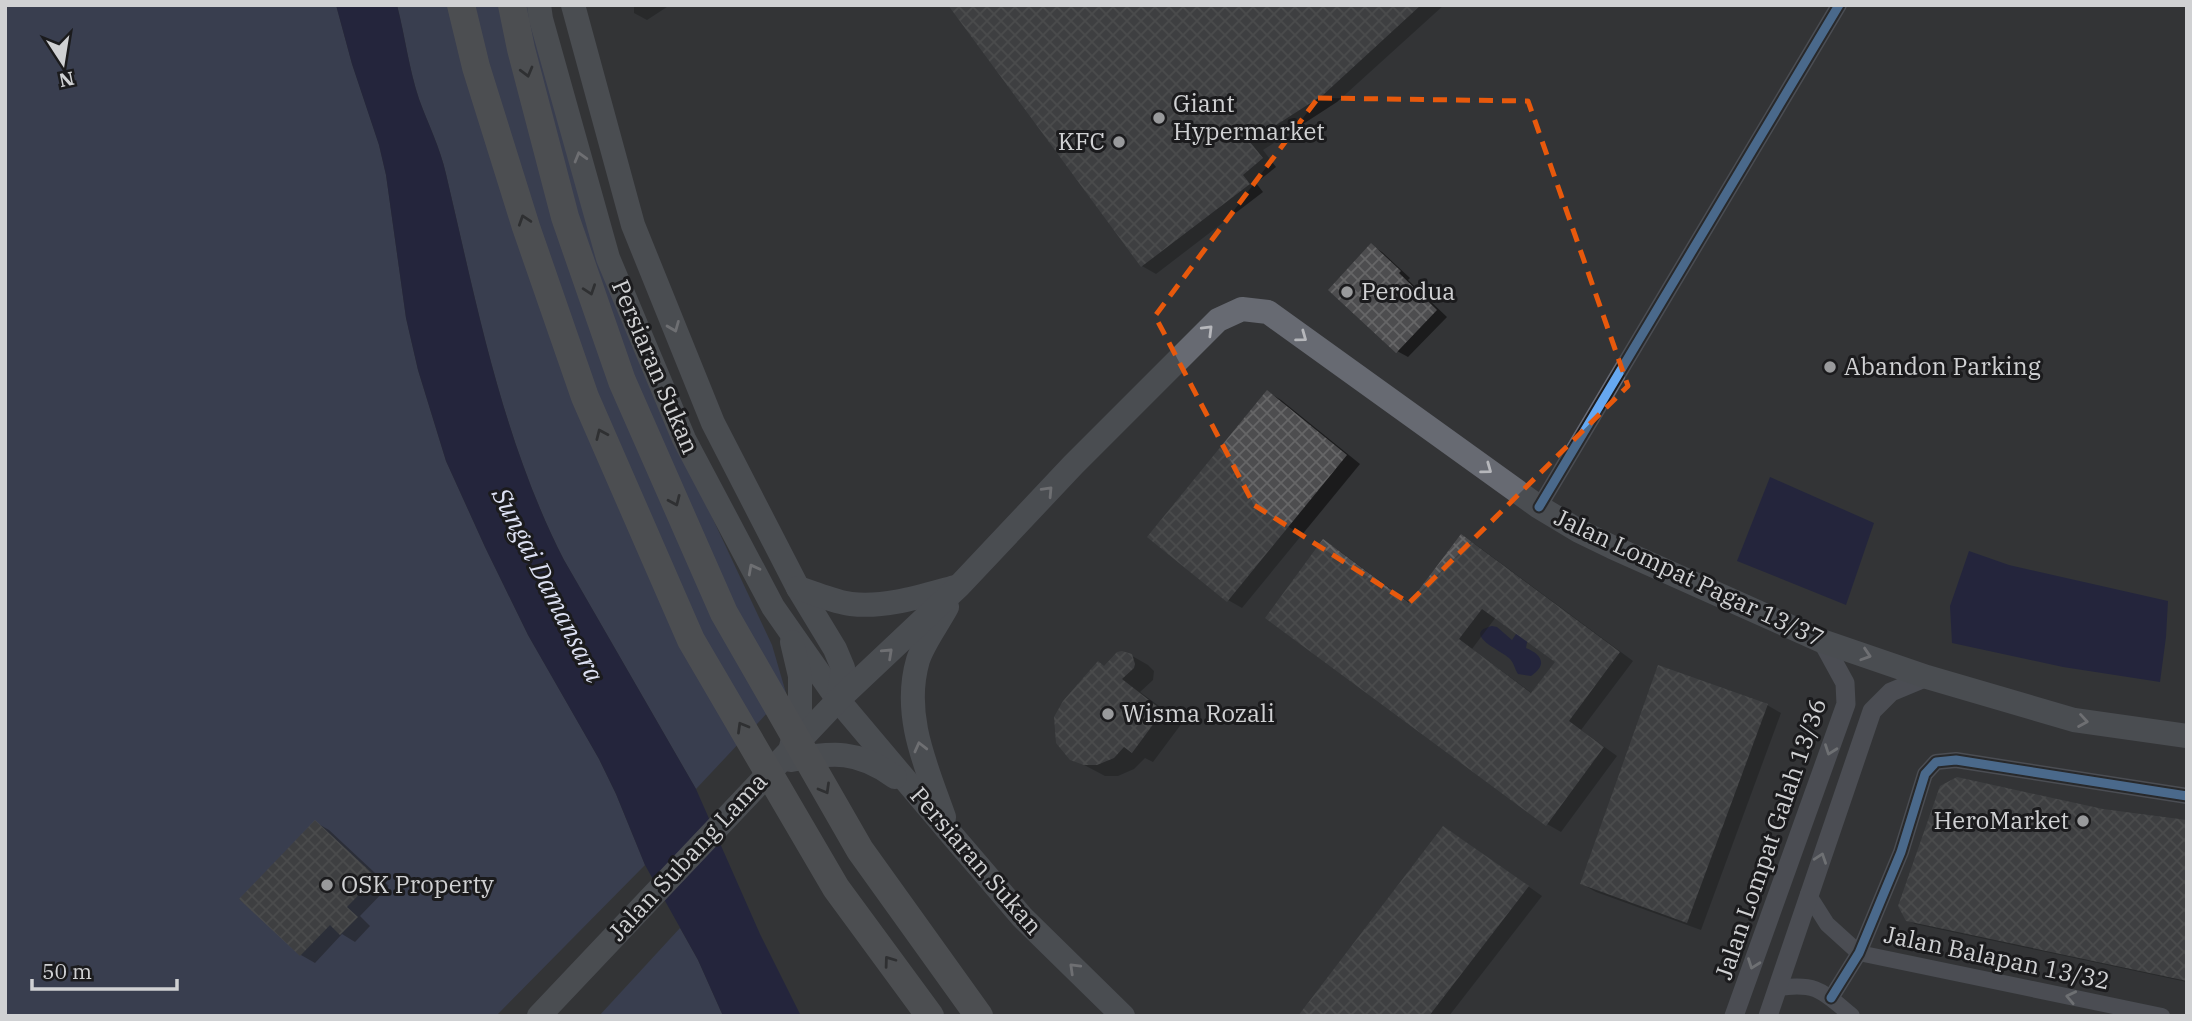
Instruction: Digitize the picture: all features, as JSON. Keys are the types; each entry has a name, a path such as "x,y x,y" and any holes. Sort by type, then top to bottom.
{"highway":[{"path":"461,5 476,66 526,227 585,397 691,640 836,887 930,1016"},
{"path":"512,5 565,217 622,381 724,613 860,850 979,1016"}],"main road":[{"name":"Persiaran Sukan","path":"539,5 608,258 684,439 773,607 838,699 915,792 1022,917 1123,1016"},
{"name":"Persiaran Sukan","path":"573,5 633,225 713,423 798,588 835,649 843,668 838,699"},
{"name":"Jalan Lompat Pagar 13/37","path":"959,586 1096,441 1218,320 1242,309 1268,313 1539,507 1579,531 1822,641 1927,677 2074,720 2187,736"},
{"path":"798,588 850,604 877,605 959,586"},
{"path":"951,834 919,748 912,701 919,658 959,586"},
{"name":"Jalan Subang Lama","path":"539,1016 838,699 959,586"},
{"path":"788,628 800,676 800,710 784,756 824,754 858,757 884,769 915,792"}],"street":[{"path":"1539,507 1839,5"},
{"name":"Jalan Lompat Galah 13/36","path":"1734,1016 1846,704 1845,683 1822,641"},
{"path":"1768,1016 1872,711 1891,692 1927,677"},
{"path":"1830,998 1859,953 1901,852 1925,774 1936,762 1956,760 2187,796"},
{"name":"Jalan Balapan 13/32","path":"1808,894 1827,924 1859,953 2162,1016"},
{"path":"1778,988 1794,985 1818,988 1853,1016"}],"highlighted area":[{"path":"1318,98 1528,101 1628,386 1409,603 1254,505 1155,316"}],"shaded area":[{"path":"5,5 336,5 379,145 386,175 406,318 418,370 446,461 528,635 599,759 645,865 496,1016 5,1016"},
{"path":"397,5 546,5 599,250 675,438 772,645 786,693 696,789 564,560 524,467 493,371 443,164 416,88"},
{"path":"680,928 698,960 723,1016 599,1016"}],"water":[{"name":"Sungai Damansara","path":"336,5 397,5 416,88 443,164 493,371 542,514 564,560 696,789 760,934 801,1016 723,1016 698,960 645,865 599,759 528,635 485,547 446,461 418,370 406,318 386,175"},
{"path":"1770,477 1874,523 1846,605 1737,561"},
{"path":"1969,551 2009,565 2168,601 2160,682 2063,667 1952,643 1950,606"},
{"path":"1492,626 1512,640 1516,634 1528,637 1526,648 1541,660 1536,672 1531,676 1518,674 1510,659 1482,638 1480,634 1483,629"}],"building":[{"name":"Giant Hypermarket","path":"948,5 1421,5 1323,95 1250,142 1263,158 1243,175 1250,184 1141,267"},
{"path":"1371,243 1437,310 1396,353 1328,290"},
{"path":"1267,390 1347,455 1227,602 1147,537"},
{"path":"1461,534 1620,652 1569,721 1604,747 1546,826 1265,618 1323,539 1409,603","holes":["1482,609 1555,662 1531,693 1459,639"]},
{"name":"Wisma Rozali","path":"1117,652 1132,654 1135,664 1122,679 1163,711 1132,753 1124,747 1114,758 1097,765 1084,765 1070,760 1056,743 1054,717 1063,701 1098,661 1104,666"},
{"path":"1658,665 1768,704 1687,923 1580,884"},
{"path":"1957,777 2103,809 2187,820 2187,981 1906,921 1898,906 1940,786"},
{"path":"315,820 376,877 347,907 358,917 340,935 330,925 300,956 239,899"},
{"path":"1443,826 1529,886 1429,1016 1298,1016"}],"cycle path":[{"path":"1539,507 1839,5"},
{"path":"1831,998 1859,953 1901,852 1925,774 1936,762 1956,760 2187,796"}],"place":[{"name":"Giant Hypermarket","path":"1159,118"},
{"name":"KFC","path":"1119,142"},
{"name":"Perodua","path":"1347,292"},
{"name":"Abandon Parking","path":"1830,367"},
{"name":"Wisma Rozali","path":"1108,714"},
{"name":"HeroMarket","path":"2083,821"},
{"name":"OSK Property","path":"327,885"}]}
